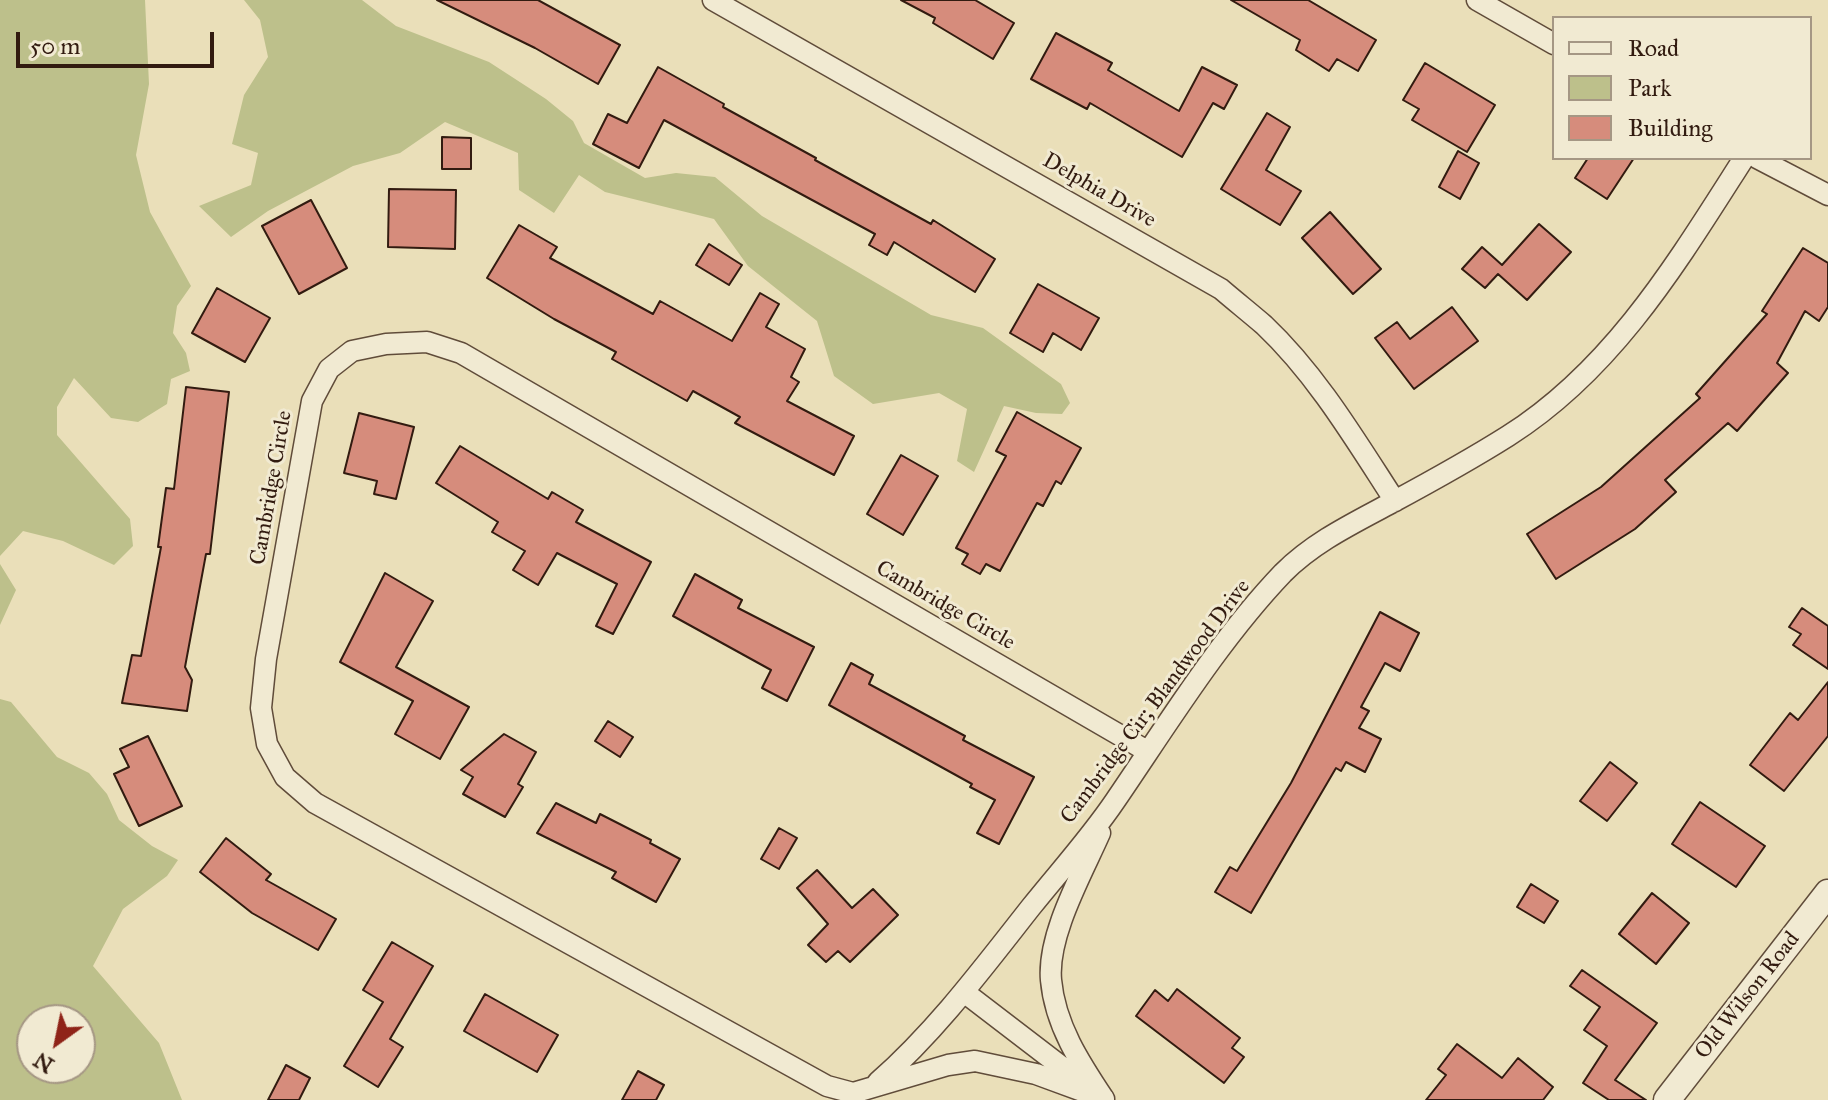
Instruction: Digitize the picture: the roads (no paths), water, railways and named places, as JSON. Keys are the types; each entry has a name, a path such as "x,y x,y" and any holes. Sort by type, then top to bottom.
{"street":[{"name":"Delphia Drive","path":"713,0 1221,289 1265,327 1306,373 1344,423 1395,501"},
{"path":"1477,0 1552,43"},
{"name":"Cambridge Cir; Blandwood Drive","path":"875,1084 900,1063 964,992 1114,804 1147,751 1239,625 1284,573 1320,541 1512,434 1560,395 1636,320 1667,279 1743,160"},
{"path":"1761,160 1828,195"},
{"name":"Cambridge Circle","path":"1105,1100 1036,1074 975,1061 875,1084 853,1093 827,1086 315,803 285,777 267,744 261,708 266,659 312,401 329,369 352,351 386,344 427,342 461,353 1147,751"},
{"path":"1105,1100 1067,1038 1051,979 1061,927 1114,804"},
{"name":"Old Wilson Road","path":"1667,1100 1828,893"},
{"path":"964,992 1105,1100"}]}
